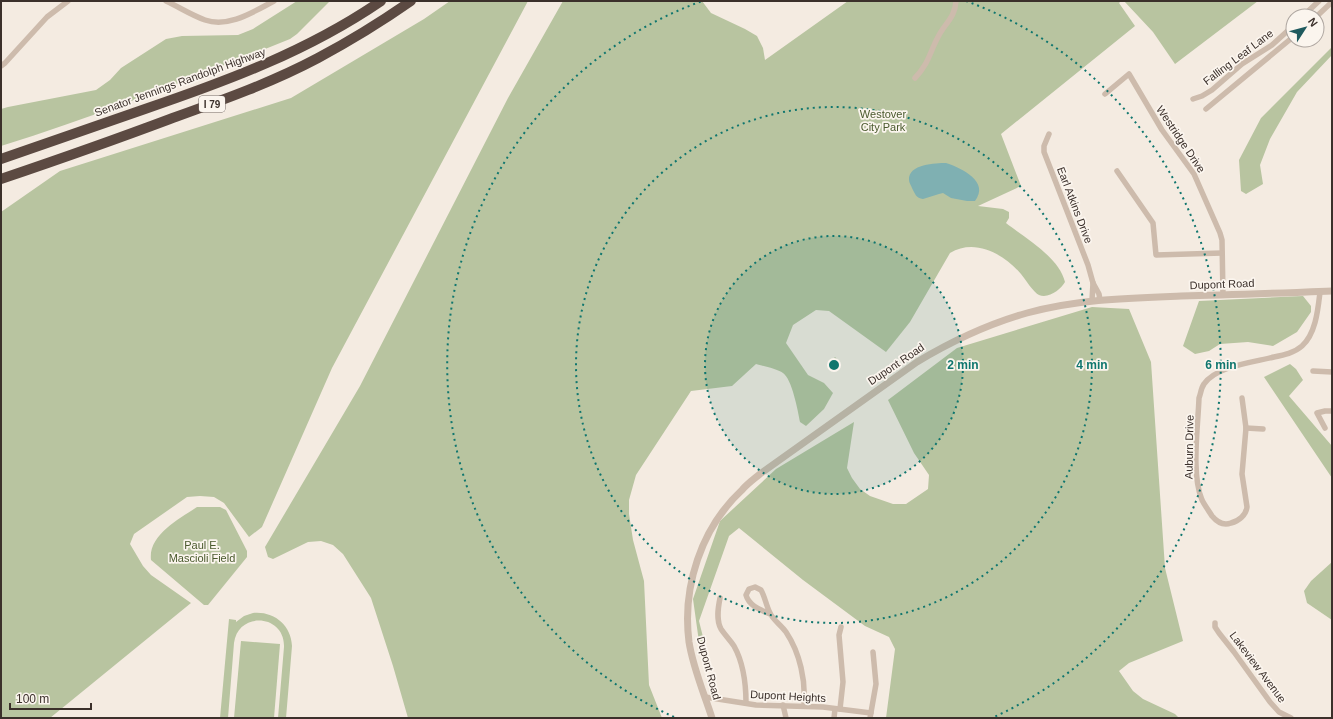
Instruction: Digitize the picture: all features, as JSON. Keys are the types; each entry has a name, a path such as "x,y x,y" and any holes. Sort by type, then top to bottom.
{"highway":[{"name":"Senator Jennings Randolph Highway","path":"1,159 182,97 262,66 335,30 381,1"},
{"name":"I 79","path":"1,179 97,146 281,76 318,58 363,32 411,1"}],"street":[{"path":"1,66 47,17 68,1"},
{"path":"166,1 204,20 223,23 231,21 274,1"},
{"path":"915,78 924,68 938,37 950,20 956,1"},
{"path":"1312,8 1319,1"},
{"name":"Falling Leaf Lane","path":"1193,99 1212,90 1242,64 1272,45 1285,33"},
{"path":"1206,109 1285,44"},
{"name":"Westridge Drive","path":"1105,94 1129,74 1162,130 1197,180 1222,240 1223,295"},
{"name":"Earl Atkins Drive","path":"1049,134 1044,146 1044,152 1088,265 1096,300"},
{"path":"1117,171 1154,223 1156,255 1222,253"},
{"name":"Dupont Road","path":"712,718 698,676 690,643 688,612 691,584 695,568 706,540 724,511 742,489 760,474 917,362 942,347 995,323 1050,307 1096,300 1332,291"},
{"name":"Auburn Drive","path":"1242,398 1246,428 1242,474 1247,511 1236,521 1226,524 1220,523 1210,513 1202,501 1198,486 1197,462 1200,398 1202,390 1210,378 1217,374 1232,368 1289,354 1304,345 1317,316 1320,292"},
{"path":"1313,371 1332,372"},
{"path":"1325,428 1317,413 1332,411"},
{"path":"1246,428 1263,429"},
{"path":"770,614 748,601 746,595 749,589 755,587 761,590 770,614 786,632 796,653 803,684 804,706"},
{"path":"720,598 718,613 719,624 734,646 741,663 746,684 746,703"},
{"name":"Lakeview Avenue","path":"1215,623 1215,627 1219,633 1270,702 1279,712 1291,718"},
{"path":"834,718 843,689 839,635 841,627"},
{"path":"870,716 876,684 873,652"},
{"name":"Dupont Heights","path":"705,697 746,703 837,709 870,716"},
{"path":"783,705 786,718"}],"green space":[{"path":"297,1 330,1 290,39 183,82 74,122 1,146 1,109 96,90 110,80 121,68 166,39 182,36 238,35 253,29"},
{"path":"450,1 528,1 332,368 262,527 249,537 224,503 214,497 200,496 187,497 134,534 130,544 143,566 151,575 191,603 50,718 1,718 1,212 60,171 291,98 424,19"},
{"name":"Westover City Park","path":"563,1 702,1 711,13 757,36 763,48 765,60 848,1 1121,1 1119,3 1135,26 1001,134 1021,186 978,206 1003,209 1009,212 1009,218 1006,223 1049,256 1056,264 1062,273 1065,282 1061,288 1047,296 1039,295 1032,289 1014,267 998,255 988,250 979,248 969,247 960,249 950,253 910,322 886,352 829,311 816,310 793,325 786,343 808,375 824,383 833,393 824,409 806,426 800,422 794,396 786,376 783,373 770,368 756,364 732,386 691,391 636,475 629,500 629,514 633,540 644,581 649,685 662,718 408,718 371,598 343,554 333,545 321,541 308,542 273,559 268,557 265,547 360,386 508,98"},
{"path":"1124,1 1258,1 1175,64 1153,32"},
{"path":"1332,47 1332,55 1297,92 1270,139 1260,165 1263,184 1246,194 1241,191 1239,160 1261,118"},
{"path":"1303,296 1311,306 1311,312 1297,332 1273,346 1248,342 1220,344 1209,351 1195,354 1183,346 1199,301"},
{"path":"1092,307 1129,309 1151,362 1165,568 1183,641 1129,663 1119,671 1133,691 1143,699 1175,714 1179,718 886,718 895,649 889,637 865,626 803,580 739,528 729,536 699,621 706,649 700,649 693,599 720,521 776,469 854,422 847,468 852,478 860,489 870,496 893,504 906,504 928,489 929,475 914,453 888,400 957,348"},
{"path":"835,357 840,362 834,369 829,364"},
{"path":"1290,364 1296,369 1303,380 1289,396 1332,446 1332,478 1264,377"},
{"name":"Paul E. Mascioli Field","path":"197,507 220,507 226,510 247,551 247,557 208,605 204,605 151,560 151,551 159,535 174,522"},
{"path":"1332,562 1332,620 1307,603 1304,591 1311,581"},
{"path":"253,613 268,614 274,617 285,626 291,638 292,646 286,718 278,718 284,647 282,636 277,628 270,623 261,621 244,625 237,633 234,643 228,718 220,718 229,619 236,620 236,622 244,616"},
{"path":"241,641 280,644 274,718 234,718"}],"water":[{"path":"936,163 946,163 966,172 977,182 979,194 975,201 951,198 943,193 923,199 916,195 909,181 910,175 913,171 923,166"}]}
